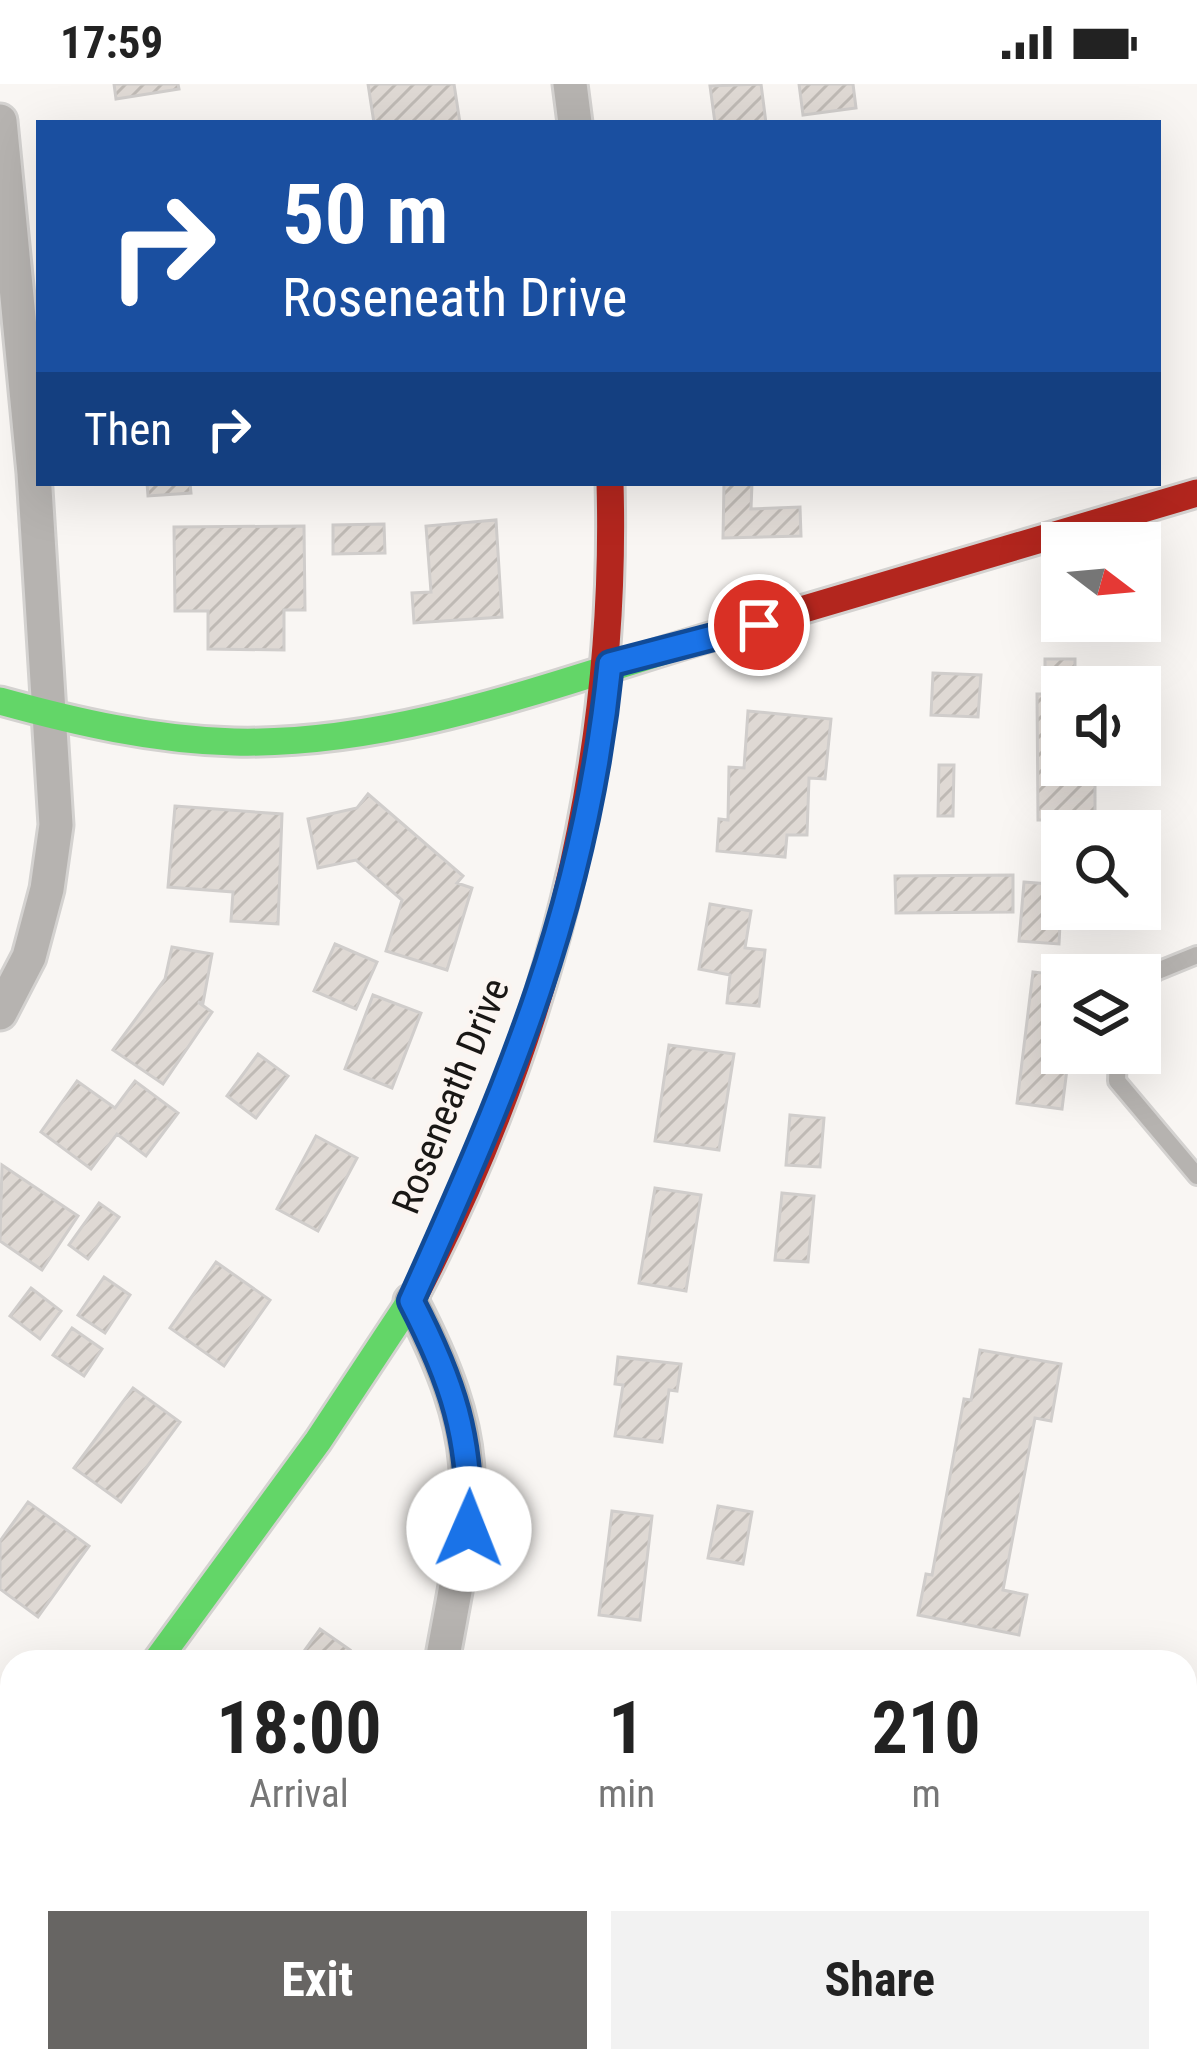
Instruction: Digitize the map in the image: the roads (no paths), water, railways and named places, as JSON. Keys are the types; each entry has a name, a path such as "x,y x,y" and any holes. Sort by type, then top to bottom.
{"street":[{"path":"570,84 575,120"},
{"path":"0,121 33,450 56,825 47,889 29,957 0,1012"},
{"name":"Roseneath Drive","path":"164,1650 411,1301 505,1094 565,917 591,809 610,664 610,486"},
{"path":"0,701 48,714 235,742 319,738 427,720 1197,493"},
{"path":"411,1301 441,1360 463,1421 470,1468 469,1529 444,1650"}],"lane":[{"path":"1161,970 1197,955"},
{"path":"1117,1074 1117,1081 1197,1176"}]}
